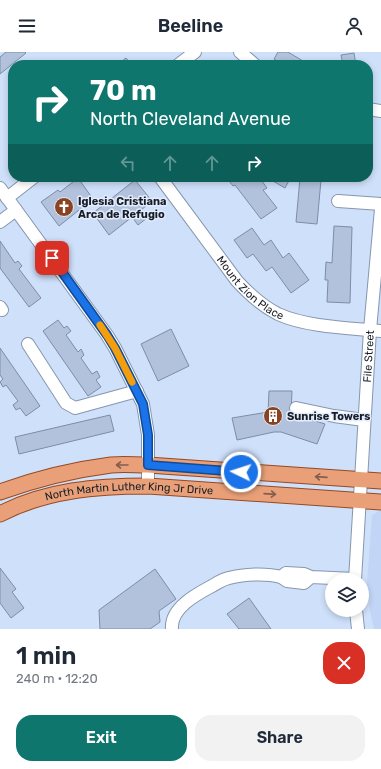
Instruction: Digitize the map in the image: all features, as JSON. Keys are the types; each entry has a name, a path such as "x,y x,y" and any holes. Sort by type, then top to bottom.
{"main road":[{"name":"North Martin Luther King Jr Drive","path":"0,492 57,474 112,465 148,465 381,481"},
{"name":"North Martin Luther King Jr Drive","path":"0,514 32,499 59,492 113,486 148,486 381,502"}],"street":[{"path":"185,60 195,52"},
{"path":"240,52 249,60"},
{"path":"24,182 3,193 107,335 143,404 148,435 148,486"},
{"name":"Mount Zion Place","path":"164,182 237,281 249,294 262,304 289,318 306,322 375,331"},
{"path":"338,201 381,204"},
{"path":"0,222 16,210"},
{"name":"File Street","path":"355,573 364,420 375,331 381,210"},
{"path":"28,344 66,403 70,406 75,408 137,391"},
{"path":"296,408 334,416 364,420"},
{"path":"172,629 171,626 177,612 192,597 227,578 270,574 281,577 286,573 304,574 311,577 325,578"},
{"path":"357,617 358,629"}],"shaded area":[{"path":"381,510 381,629 374,629 369,601 369,573 368,573 372,515"}],"building":[{"path":"6,52 26,53 17,60 8,60 8,68 0,74 0,57"},
{"path":"278,52 288,52 301,60 276,60 274,59"},
{"path":"354,53 355,60 342,60 341,55"},
{"name":"Iglesia Cristiana Arca de Refugio","path":"73,182 81,182 93,199 59,226 41,202 58,190 60,192"},
{"path":"132,182 137,182 152,201 141,210 147,218 138,225 132,217 109,235 93,213"},
{"path":"230,182 263,182 267,188 263,190 277,208 261,219 235,185 233,186"},
{"path":"275,182 288,182 285,188"},
{"path":"300,182 321,182 317,224 296,222"},
{"path":"334,226 352,227 350,303 327,302 328,280 325,280 326,262 332,263"},
{"path":"252,228 264,245 271,240 283,258 289,253 309,280 291,293 272,267 266,271 253,254 247,258 234,240"},
{"path":"0,241 15,263 18,261 22,266 19,269 41,298 29,307 0,268"},
{"path":"58,320 64,328 67,326 71,331 66,335 78,352 81,349 84,355 81,358 92,374 97,371 100,377 96,380 101,387 88,396 43,331"},
{"path":"171,329 189,366 158,381 141,344"},
{"path":"0,348 40,406 26,416 20,408 16,410 13,405 18,401 6,385 3,387 0,382 3,379 0,375"},
{"name":"Sunrise Towers","path":"269,391 292,391 291,413 325,424 317,444 281,432 274,432 237,440 232,418 268,412"},
{"path":"110,415 114,431 19,454 15,437"},
{"path":"0,568 16,589 12,592 24,608 11,618 0,603"},
{"path":"155,569 176,599 159,611 160,622 150,629 100,629 99,610"},
{"path":"249,598 271,629 239,629 227,614"}],"slow traffic":[{"path":"100,325 115,348 132,382"}],"place":[{"name":"Iglesia Cristiana Arca de Refugio","path":"64,207"},
{"name":"Sunrise Towers","path":"273,416"}],"route":[{"path":"52,258 107,335 137,391 143,404 148,435 148,465 241,472"}]}
